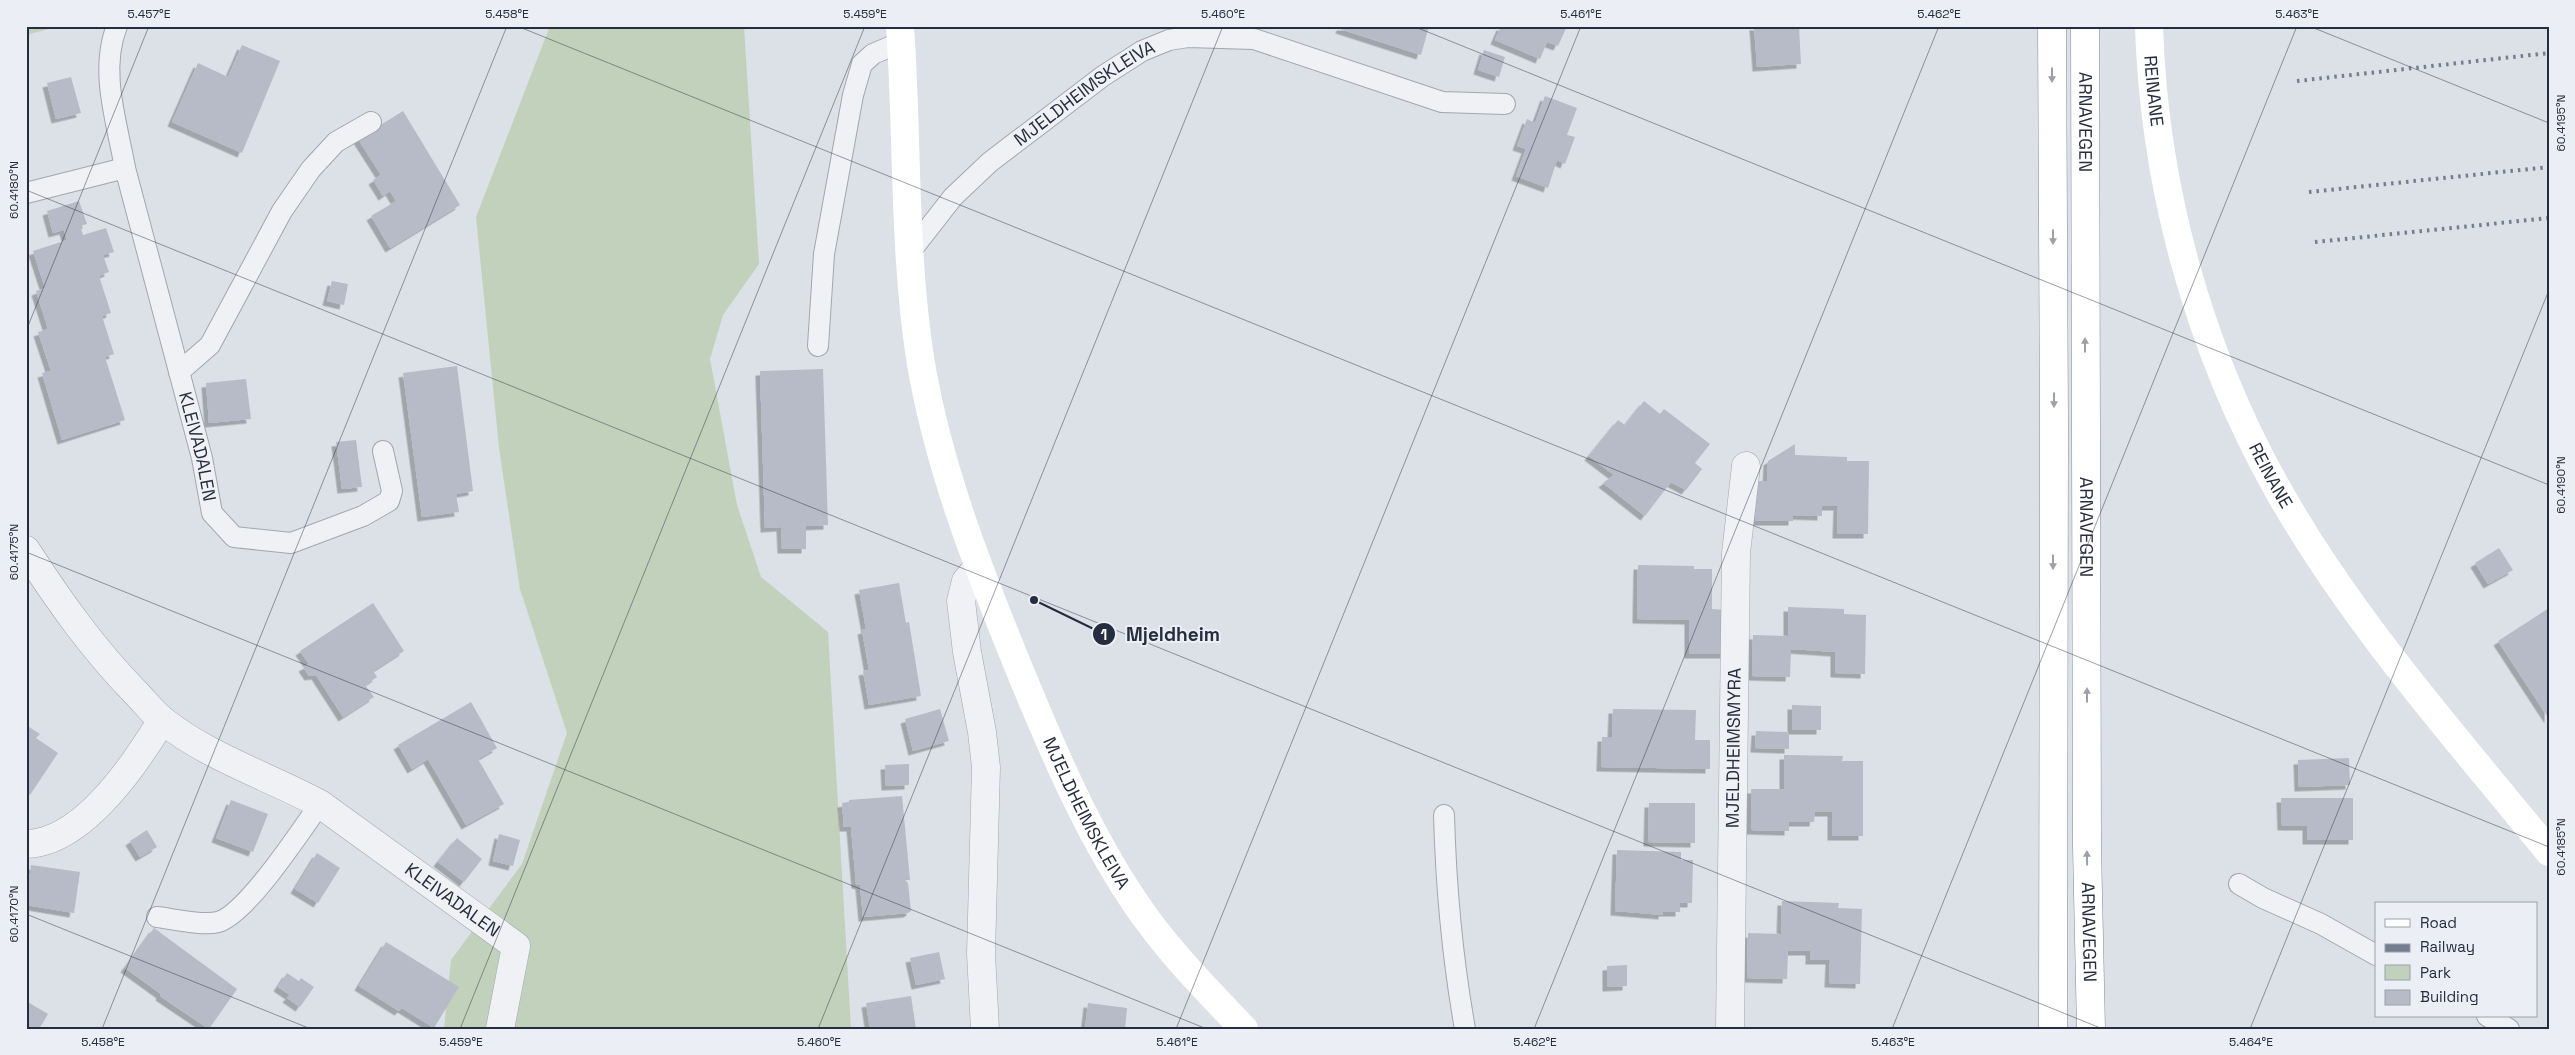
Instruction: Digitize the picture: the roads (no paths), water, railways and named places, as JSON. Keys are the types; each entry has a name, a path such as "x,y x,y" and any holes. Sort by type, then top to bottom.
{"main road":[{"name":"ARNAVEGEN","path":"2052,26 2054,407 2053,1029"},
{"name":"ARNAVEGEN","path":"2085,26 2087,847 2091,1029"},
{"name":"REINANE","path":"2150,26 2161,149 2178,232 2218,364 2249,433 2278,490 2323,563 2363,619 2549,852"},
{"name":"MJELDHEIMSKLEIVA","path":"900,34 905,195 921,364 941,449 978,567 1041,721 1101,848 1159,936 1189,972 1244,1029"}],"street":[{"name":"MJELDHEIMSMYRA","path":"1730,1029 1736,552 1746,466"},
{"name":"KLEIVADALEN","path":"26,550 66,611 116,673 162,720 211,751 320,804 516,946 500,1029"},
{"path":"978,567 966,581 961,601 967,652 982,732 986,767 980,954 985,1029"},
{"path":"26,844 52,837 78,822 110,794 137,762 162,720"}],"lane":[{"name":"KLEIVADALEN","path":"118,26 110,44 108,74 125,168 202,458 212,513 234,537 291,543 363,516 389,501 392,491 383,451"},
{"path":"818,346 824,254 852,95 862,64 900,34"},
{"name":"MJELDHEIMSKLEIVA","path":"910,252 953,197 990,162 1103,76 1142,51 1169,40 1188,37 1254,39 1442,102 1506,104"},
{"path":"179,372 210,345 282,211 311,169 336,142 371,122"},
{"path":"26,193 125,168"},
{"path":"158,917 208,923 223,920 254,894 320,804"},
{"path":"1444,815 1447,898 1454,969 1465,1029"},
{"path":"2239,884 2263,898 2321,924 2375,953"},
{"path":"2490,1018 2509,1029"}],"railway":[{"path":"2297,81 2549,53"},
{"path":"2309,192 2549,167"},
{"path":"2315,242 2549,218"}],"place":[{"name":"Mjeldheim","path":"1034,600"}]}
